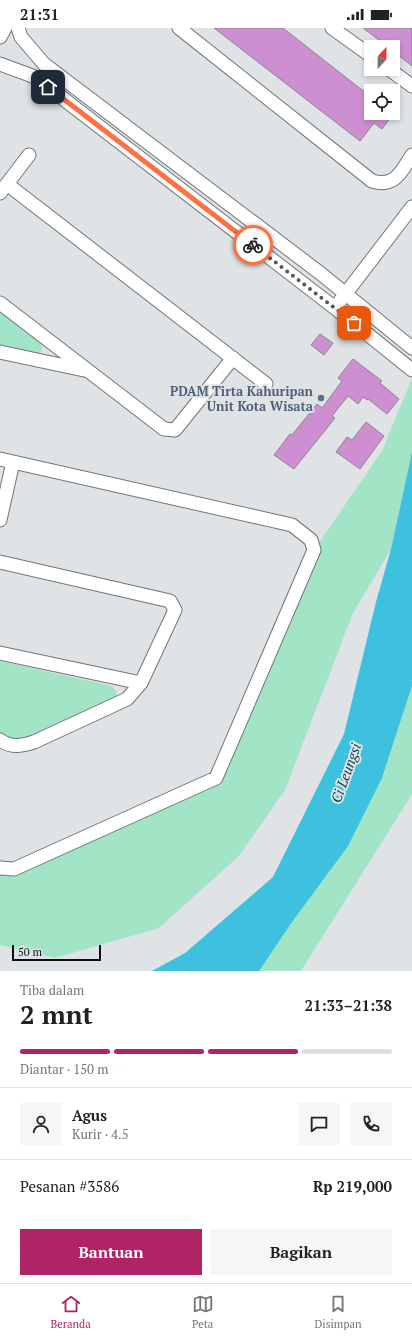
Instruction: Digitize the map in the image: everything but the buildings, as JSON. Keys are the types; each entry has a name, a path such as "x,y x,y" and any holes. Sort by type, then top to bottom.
{"street":[{"path":"0,37 5,28"},
{"path":"18,28 21,37 44,64 346,294 412,348"},
{"path":"179,28 372,181 386,183 393,180 400,174 412,155"},
{"path":"332,28 364,51"},
{"path":"0,64 35,78 335,308 412,370"},
{"path":"398,76 412,86"},
{"path":"29,155 4,188 266,384"},
{"path":"335,308 412,207"},
{"path":"0,304 164,429 175,430 233,358"},
{"path":"0,352 88,370"},
{"path":"0,520 6,460 292,525 311,540 314,550 216,778 14,869 0,868"},
{"path":"0,562 170,602 175,610 141,683 127,699 34,742 18,747 6,744 0,740"},
{"path":"0,653 141,683"}],"green space":[{"path":"0,312 40,343 42,347 41,352 36,354 0,347"},
{"path":"412,378 412,452 391,549 353,613 285,790 239,856 159,928 55,958 0,945 0,868 14,869 216,778 314,550 382,451"},
{"path":"0,661 112,686 117,692 115,700 20,743 0,739"},
{"path":"412,686 412,794 301,971 259,971 382,778"}],"water":[{"name":"Ci Leungsi","path":"412,452 412,686 382,778 348,846 292,922 259,971 152,971 185,953 273,877 344,734 376,602 391,549"}],"way so far":[{"path":"253,245 354,323"}],"place":[{"name":"PDAM Tirta Kahuripan Unit Kota Wisata","path":"321,398"}],"route":[{"path":"48,87 253,245"}]}
